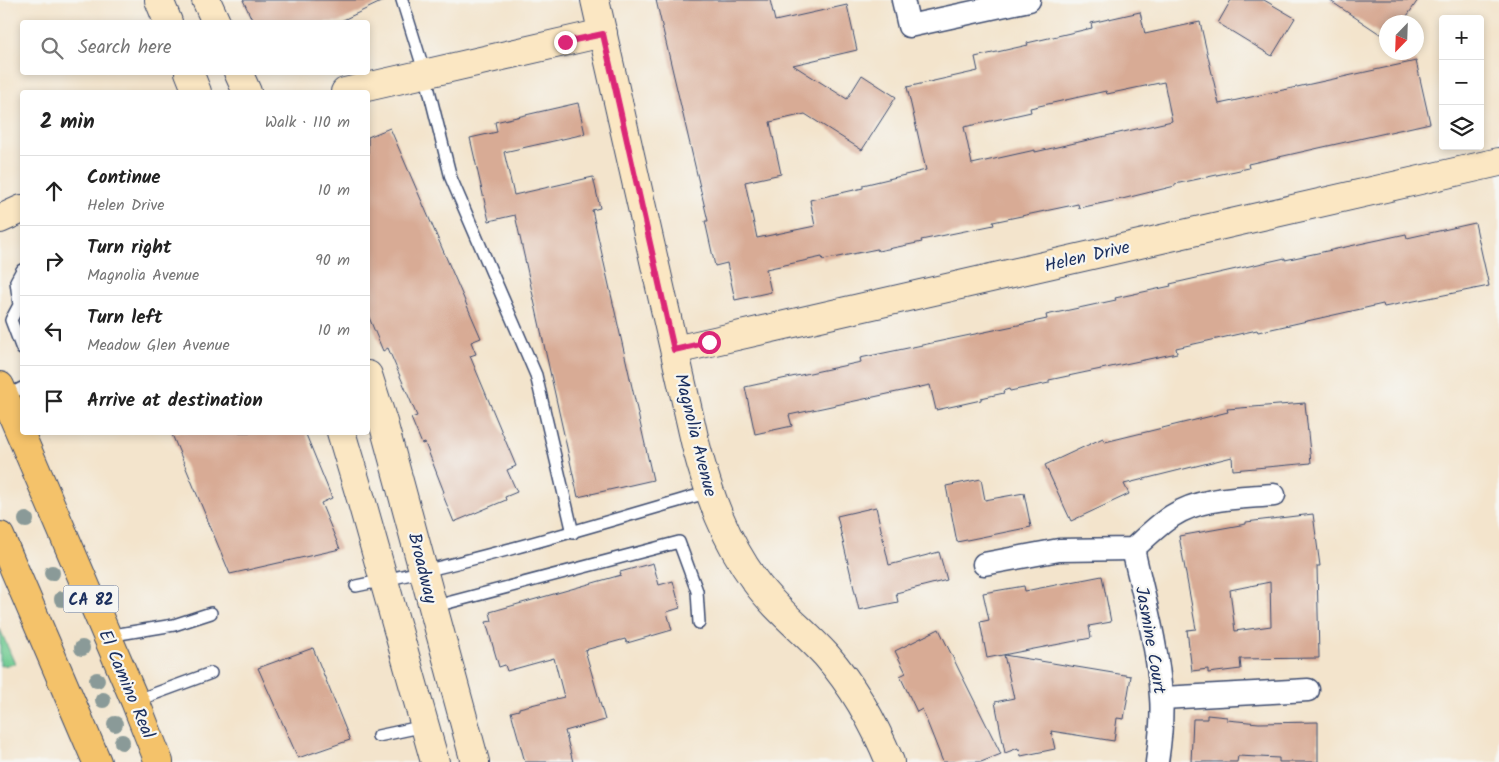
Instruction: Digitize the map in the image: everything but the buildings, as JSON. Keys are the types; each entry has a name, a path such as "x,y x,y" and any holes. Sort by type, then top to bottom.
{"main road":[{"name":"El Camino Real","path":"9,390 20,415"},
{"name":"El Camino Real","path":"28,435 107,636 159,762"},
{"path":"0,536 97,762"}],"street":[{"path":"158,0 167,20"},
{"path":"206,0 215,20"},
{"name":"Magnolia Avenue","path":"595,0 696,446 709,492 727,536 755,581 791,622 825,655 853,690 878,732 890,762"},
{"path":"903,0 909,26 1028,0"},
{"path":"354,90 603,34"},
{"path":"190,75 196,90"},
{"path":"239,75 246,90"},
{"name":"Helen Drive","path":"674,350 1499,162"},
{"path":"0,219 20,210"},
{"name":"Broadway","path":"370,381 383,422 475,762"},
{"path":"342,435 362,499 435,762"},
{"path":"984,564 1059,550 1134,549 1152,531 1174,515 1200,504 1222,499 1274,495"},
{"name":"Jasmine Court","path":"1134,549 1157,658 1162,698 1161,735 1157,762"},
{"path":"1162,698 1308,690"}],"lane":[{"path":"402,0 425,74 451,178 536,375 573,532"},
{"path":"20,274 16,281 19,305 5,322 20,346"},
{"path":"356,586 424,571 573,532 709,492"},
{"path":"432,607 679,542 698,591 699,623"},
{"path":"107,636 174,625 211,612"},
{"path":"135,701 210,673"},
{"path":"378,736 425,726"}],"green space":[{"path":"0,629 15,664 0,666"}],"route":[{"path":"565,42 603,34 674,350 709,342"}]}
